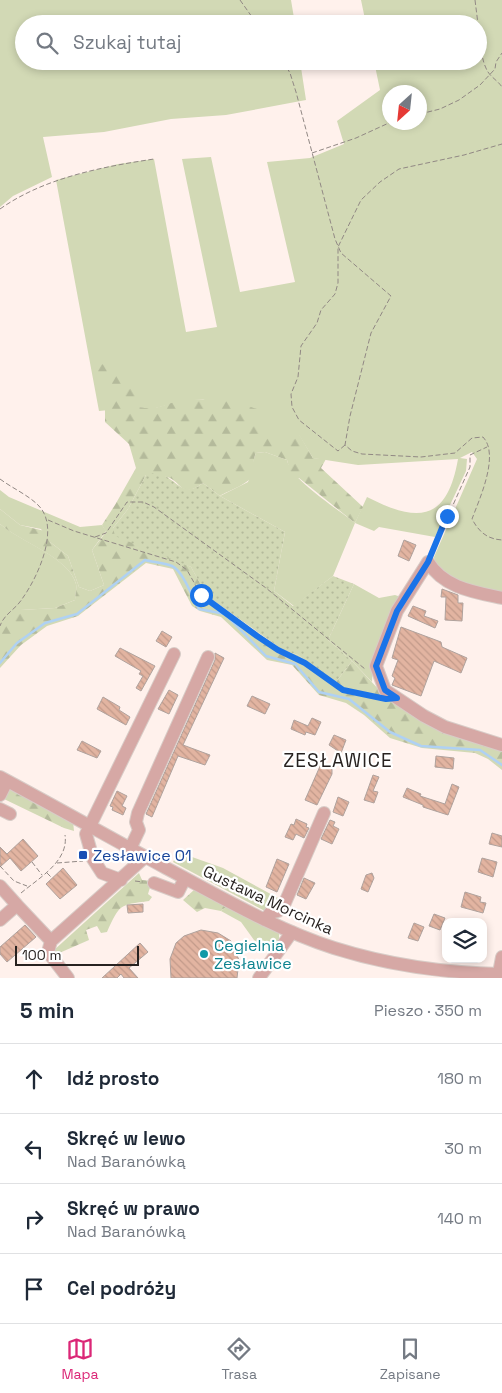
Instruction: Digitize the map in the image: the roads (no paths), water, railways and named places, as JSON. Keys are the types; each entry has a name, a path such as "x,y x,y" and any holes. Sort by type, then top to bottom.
{"street":[{"path":"502,598 475,593 442,578 428,562 397,611 376,666 378,677 385,690 397,698 445,727 502,746"},
{"path":"124,880 102,874 93,859 86,834 174,654"},
{"path":"130,849 139,830 136,822 138,813 208,657"},
{"name":"Gustawa Morcinka","path":"0,795 4,779 130,849 265,920 333,947 394,963 500,976"},
{"path":"265,920 270,913 278,911 284,906 324,813"},
{"path":"68,978 48,952 51,941 124,880 144,856"},
{"path":"154,883 178,892 185,878"},
{"path":"0,886 51,941"},
{"path":"0,920 15,903"},
{"path":"259,978 292,932"},
{"path":"500,976 502,957"}],"waterway":[{"path":"0,663 17,643 45,623 77,614 145,560 162,563 172,566 180,573 199,609 225,614 266,656 295,664 319,692 349,699 390,732 421,746 480,750 502,765"}],"place":[{"name":"Zesławice 01","path":"83,855"},
{"name":"Cegielnia Zesławice","path":"204,954"}],"district":[{"name":"ZESŁAWICE","path":"338,760"}]}
